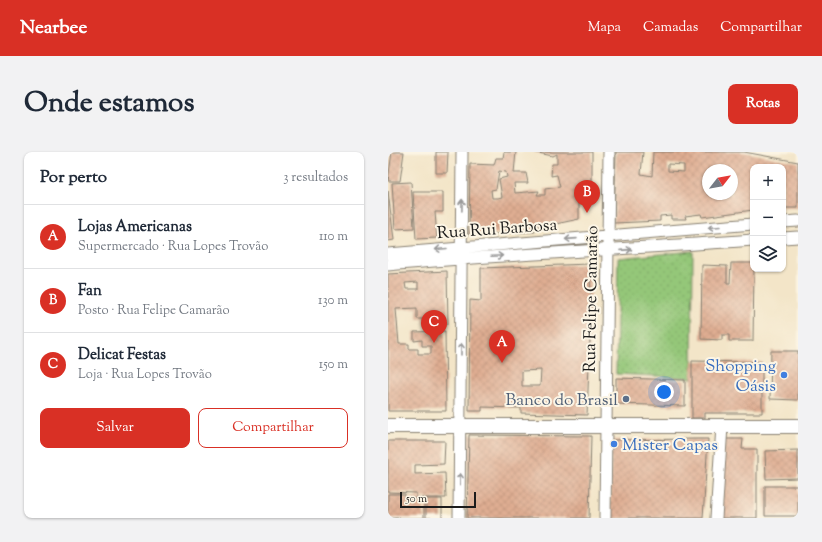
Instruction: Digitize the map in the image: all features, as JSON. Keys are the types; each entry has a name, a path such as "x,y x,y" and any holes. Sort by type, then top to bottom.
{"main road":[{"path":"388,426 798,426"}],"street":[{"path":"459,518 461,425 462,152"},
{"name":"Rua Felipe Camarão","path":"604,518 609,251 609,152"},
{"path":"786,222 798,221"},
{"name":"Rua Rui Barbosa","path":"388,265 461,253 609,237 750,224"},
{"path":"740,225 741,241"},
{"path":"786,238 798,237"},
{"name":"Rua Rui Barbosa","path":"388,254 609,251 750,240"},
{"path":"716,518 722,426"}],"green space":[{"path":"693,251 692,378 616,374 618,258"}],"building":[{"path":"392,152 404,152 400,181 388,181"},
{"path":"436,152 448,152 447,173 436,173"},
{"path":"504,152 516,152 514,173 526,173 528,183 514,183 515,193 539,191 537,195 545,195 545,189 560,187 557,175 551,176 552,164 557,164 557,154 553,156 533,152 592,152 592,186 585,186 585,199 579,199 579,219 546,226 535,226 535,232 469,235 470,164 494,165 496,158 503,158","holes":["499,171 506,172 507,177 499,179 502,197 492,198 491,190 496,189"]},
{"path":"616,152 643,152 641,174 652,176 653,152 744,152 798,162 798,208 786,208 786,164 750,164 750,210 702,217 701,214 685,216 686,219 671,219 671,215 660,216 660,221 614,223","holes":["668,164 684,165 684,172 668,171"]},
{"path":"411,182 414,228 395,229 392,183"},
{"path":"388,191 394,240 388,241"},
{"path":"413,192 443,192 443,212 435,212 437,238 416,239"},
{"path":"731,263 750,263 750,272 754,272 753,341 729,341 729,335 722,335 722,340 701,339 702,265 727,266 727,283 730,283"},
{"path":"590,264 591,314 587,415 521,413 521,408 482,407 482,411 469,411 470,300 481,301 481,268","holes":["541,370 540,386 522,386 522,371"]},
{"path":"447,271 448,324 424,324 423,319 417,319 417,308 396,309 399,344 409,344 409,349 418,349 418,354 431,354 431,346 422,346 422,340 414,341 414,332 445,331 446,411 388,411 388,274","holes":["418,282 418,289 406,289 405,283"]},
{"name":"Shopping Oásis","path":"771,351 798,351 798,400 770,399"},
{"path":"692,361 762,362 762,413 705,413 705,418 692,418"},
{"path":"616,378 685,380 685,406 616,404"},
{"path":"469,435 591,436 589,518 467,518"},
{"path":"708,439 703,518 610,518 611,440"},
{"path":"724,439 743,439 742,449 757,449 757,518 721,518"},
{"path":"388,441 445,441 444,464 415,465 415,474 445,473 446,498 416,498 416,493 388,492"},
{"path":"798,450 798,478 766,479 765,451"},
{"path":"765,486 798,486 798,516 765,516"},
{"path":"388,494 405,494 405,498 424,499 424,518 388,518"},
{"path":"426,499 442,499 442,518 426,518"}],"place":[{"name":"Fan","path":"587,213"},
{"name":"Delicat Festas","path":"434,343"},
{"name":"Lojas Americanas","path":"502,363"},
{"name":"Shopping Oásis","path":"784,375"},
{"name":"Banco do Brasil","path":"626,399"},
{"name":"Mister Capas","path":"614,444"}]}
